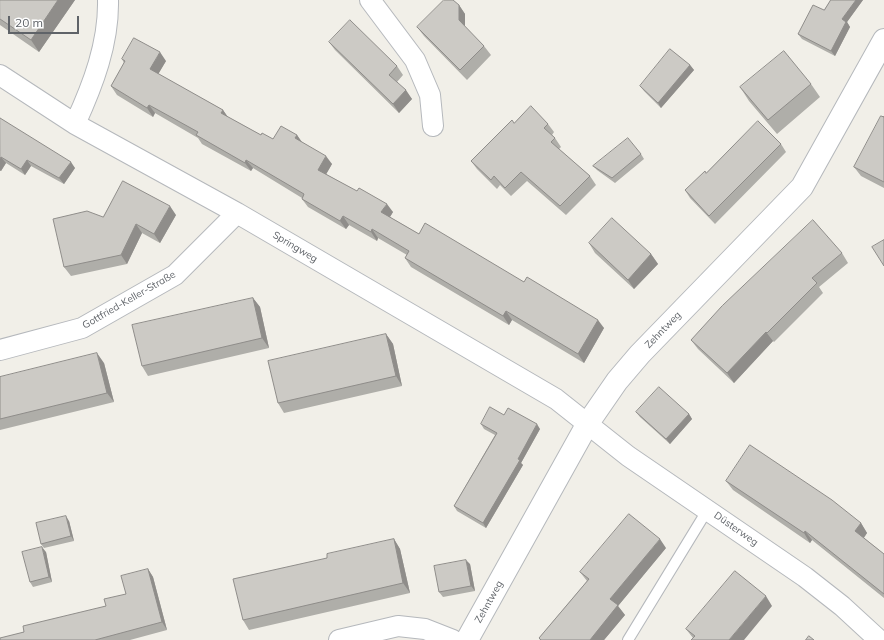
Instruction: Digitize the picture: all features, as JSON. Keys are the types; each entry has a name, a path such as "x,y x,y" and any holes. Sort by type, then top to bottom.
{"street":[{"path":"75,124 86,101 105,42 108,19 108,0"},
{"path":"370,0 415,60 430,95 433,126"},
{"name":"Zehntweg","path":"467,640 588,423 617,380 640,354 802,187 884,40"},
{"name":"Springweg","path":"0,75 75,124 237,213 556,399 588,423"},
{"name":"Gottfried-Keller-Straße","path":"0,350 82,328 175,275 237,213"},
{"name":"Düsterweg","path":"588,423 628,456 805,576 842,606 879,640"},
{"path":"339,640 398,626 425,629 453,640"}],"lane":[{"path":"628,640 708,509"}],"building":[{"path":"0,0 58,0 31,40 0,19"},
{"path":"444,0 453,0 459,5 459,20 484,46 460,70 417,27"},
{"path":"831,0 856,0 842,19 846,22 831,51 798,34 813,5 824,10"},
{"path":"350,20 397,66 389,75 406,90 393,104 329,42"},
{"path":"134,38 160,52 150,69 223,110 221,113 261,135 262,133 273,139 281,126 297,135 295,138 326,156 318,170 357,191 359,188 387,204 381,212 419,234 425,223 524,282 527,277 598,320 578,354 506,311 503,316 405,258 409,251 372,229 371,232 343,216 340,221 302,199 304,194 246,160 245,163 196,135 198,132 149,105 147,108 111,86 125,61 122,59"},
{"path":"670,49 690,65 658,103 640,86"},
{"path":"784,51 811,84 768,120 740,87"},
{"path":"531,106 548,124 544,128 555,138 551,142 590,176 560,206 521,172 505,188 494,176 491,180 471,161 512,120 514,123"},
{"path":"881,116 884,117 884,182 854,167"},
{"path":"0,118 71,162 59,178 27,160 21,169 1,157 0,159"},
{"path":"758,121 781,144 709,216 685,190 705,171 706,173"},
{"path":"628,138 641,154 612,178 593,166"},
{"path":"123,181 170,206 154,234 136,224 121,255 64,267 53,219 87,211 103,217"},
{"path":"612,218 651,254 628,280 589,243"},
{"path":"813,220 842,253 812,278 817,283 767,333 766,332 727,373 691,340 722,306"},
{"path":"884,240 884,266 872,247"},
{"path":"253,298 262,338 142,366 132,325"},
{"path":"386,334 396,376 278,403 268,361"},
{"path":"97,353 107,393 0,419 0,377"},
{"path":"659,387 689,414 666,439 636,412"},
{"path":"490,407 504,415 508,408 537,424 518,459 520,460 483,523 454,506 497,433 481,424"},
{"path":"750,445 832,500 861,523 855,531 884,554 884,594 805,531 804,533 726,481"},
{"path":"629,514 660,539 610,599 618,605 590,640 541,640 539,638 589,579 580,572"},
{"path":"66,516 71,536 41,544 36,523"},
{"path":"394,539 403,583 243,620 233,579 327,558 327,554"},
{"path":"42,547 49,577 30,582 22,552"},
{"path":"466,560 471,586 439,592 434,566"},
{"path":"148,569 162,622 95,640 0,640 0,638 24,632 23,626 106,606 104,599 126,594 121,576"},
{"path":"735,571 766,596 729,640 691,640 695,636 686,629"},
{"path":"809,636 814,640 806,640"}]}
